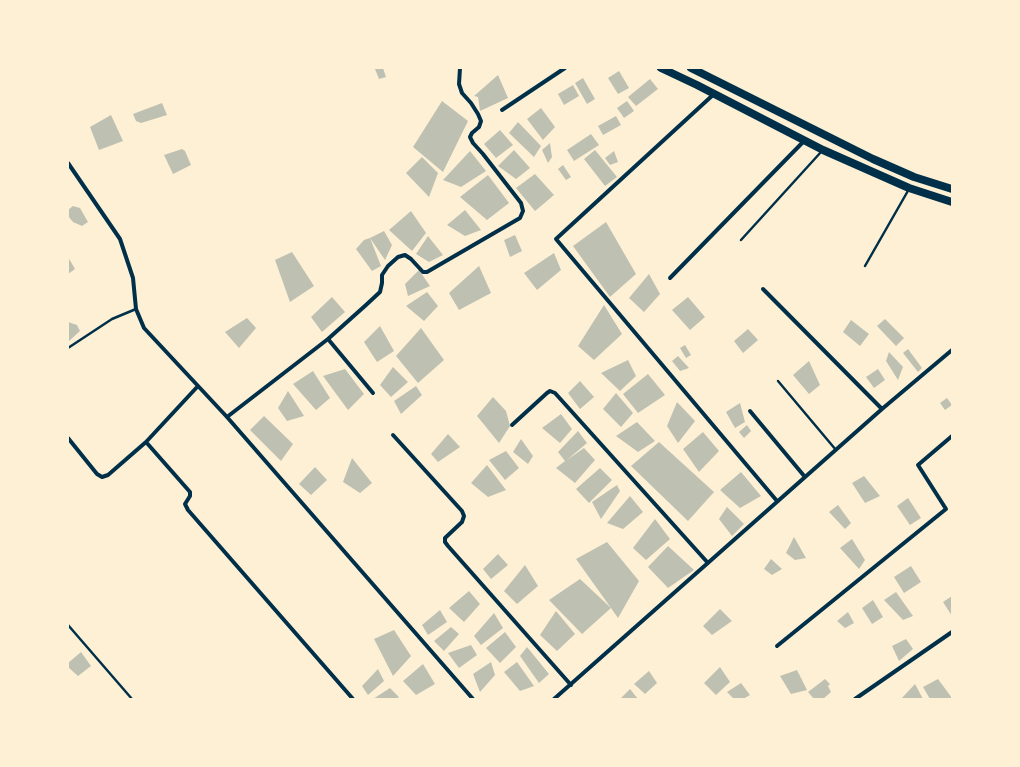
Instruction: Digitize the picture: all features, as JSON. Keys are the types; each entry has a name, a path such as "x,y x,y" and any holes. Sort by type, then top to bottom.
{"highway":[{"path":"661,68 823,150 909,188 952,202"},
{"path":"691,68 873,159 914,177 952,189"}],"street":[{"path":"227,417 328,339 380,292 382,275 388,266 398,257 405,255 411,259 423,272 427,272 520,218 523,211 521,203 473,143 470,137 481,121 471,103 462,93 458,84 460,68"},
{"path":"502,110 564,68"},
{"path":"714,94 556,239 777,501"},
{"path":"670,278 804,140"},
{"path":"68,163 120,239 133,278 136,309 144,328 227,417 473,699"},
{"path":"763,289 882,409"},
{"path":"328,339 373,393"},
{"path":"554,699 777,501 952,350"},
{"path":"68,438 96,474 102,477 108,475 146,442 198,386"},
{"path":"512,425 546,393 550,391 555,393 708,563"},
{"path":"750,411 805,477"},
{"path":"393,435 462,511 464,516 462,522 445,538 445,542 571,685"},
{"path":"777,646 946,509 918,465 952,436"},
{"path":"146,442 187,487 190,492 190,496 185,504 188,510 353,699"},
{"path":"854,699 952,632"}],"lane":[{"path":"741,240 823,150"},
{"path":"865,266 909,188"},
{"path":"68,348 112,319 136,309"},
{"path":"778,381 836,450"},
{"path":"68,625 132,699"}],"building":[{"path":"383,68 386,77 379,79 375,69"},
{"path":"619,71 629,88 618,94 608,78"},
{"path":"498,75 508,98 480,111 478,97 474,96"},
{"path":"583,78 595,99 587,104 575,83"},
{"path":"650,79 658,89 636,106 628,97"},
{"path":"573,85 579,96 564,105 558,94"},
{"path":"442,101 468,121 443,172 413,147"},
{"path":"627,101 634,111 624,118 617,108"},
{"path":"162,103 167,115 141,123 136,121 133,114"},
{"path":"541,108 555,127 543,140 527,119"},
{"path":"111,115 123,141 99,150 90,127"},
{"path":"616,116 621,125 603,135 598,126"},
{"path":"518,122 541,146 534,157 509,133"},
{"path":"500,130 513,145 496,158 484,144"},
{"path":"591,134 599,145 574,161 567,150"},
{"path":"550,143 552,157 548,163 542,150"},
{"path":"182,149 185,151 191,165 173,174 164,155"},
{"path":"514,150 530,168 516,179 498,166"},
{"path":"595,150 617,177 605,186 584,159"},
{"path":"470,151 486,171 461,187 443,180"},
{"path":"614,151 618,162 610,165 605,158"},
{"path":"422,157 438,173 429,197 406,173"},
{"path":"563,165 571,177 566,180 558,169"},
{"path":"535,174 554,195 535,211 516,188"},
{"path":"488,175 509,203 487,220 460,197"},
{"path":"73,206 80,208 88,222 82,226 73,222 68,216 68,210"},
{"path":"465,210 481,230 465,236 447,225"},
{"path":"411,211 426,233 412,251 389,230"},
{"path":"606,222 636,274 610,297 573,246"},
{"path":"384,231 392,245 385,260 370,238"},
{"path":"515,235 522,251 510,257 504,240"},
{"path":"428,236 443,255 429,262 416,254"},
{"path":"370,238 381,266 372,271 356,249 364,240"},
{"path":"292,252 314,286 290,302 275,260"},
{"path":"554,253 561,270 537,290 524,273"},
{"path":"68,257 75,269 68,274"},
{"path":"479,266 491,293 459,310 449,293"},
{"path":"419,270 430,286 408,296 405,284"},
{"path":"649,274 660,294 644,312 629,298"},
{"path":"427,292 438,306 424,321 406,306"},
{"path":"332,297 345,312 322,332 311,317"},
{"path":"688,297 705,317 690,330 672,310"},
{"path":"604,305 622,334 594,360 578,346"},
{"path":"247,318 256,328 239,348 225,332"},
{"path":"885,319 904,338 896,346 877,326"},
{"path":"851,320 869,334 860,346 843,332"},
{"path":"68,322 77,325 80,331 68,342"},
{"path":"380,326 394,351 377,362 364,342"},
{"path":"421,328 444,360 418,383 396,356"},
{"path":"748,329 758,340 743,353 734,341"},
{"path":"685,345 691,355 686,358 680,348"},
{"path":"908,349 922,368 918,372 903,353"},
{"path":"889,352 903,367 898,380 886,361"},
{"path":"678,356 689,368 680,371 672,361"},
{"path":"628,360 636,376 620,391 601,373"},
{"path":"809,361 820,385 809,394 793,375"},
{"path":"393,367 408,382 391,397 380,385"},
{"path":"345,369 364,394 348,410 323,376"},
{"path":"878,369 885,380 874,388 866,377"},
{"path":"313,371 330,398 316,410 293,384"},
{"path":"648,374 665,395 638,413 623,394"},
{"path":"580,381 594,397 580,409 568,393"},
{"path":"416,386 422,395 401,414 394,401"},
{"path":"288,391 304,416 287,421 278,408"},
{"path":"616,393 633,413 621,427 603,409"},
{"path":"493,397 506,411 510,426 499,443 477,416"},
{"path":"947,398 952,405 945,410 940,403"},
{"path":"677,402 695,421 678,443 667,426"},
{"path":"740,403 745,422 735,428 726,412"},
{"path":"561,414 572,429 560,443 542,428"},
{"path":"264,416 293,444 281,461 250,430"},
{"path":"637,422 655,441 638,452 616,436"},
{"path":"747,425 751,431 744,438 739,432"},
{"path":"578,431 587,443 567,460 584,448 595,460 575,483 556,468 565,461 558,452"},
{"path":"703,432 719,451 699,472 683,449"},
{"path":"448,434 460,447 438,462 431,454"},
{"path":"521,439 533,456 528,464 513,452"},
{"path":"659,442 714,492 688,521 631,466"},
{"path":"506,451 519,468 505,480 489,460"},
{"path":"352,458 372,483 360,493 343,482"},
{"path":"487,465 506,490 488,497 471,483"},
{"path":"315,467 327,480 311,495 299,484"},
{"path":"600,468 612,480 589,503 576,489"},
{"path":"741,472 761,496 740,508 720,490"},
{"path":"864,476 880,496 865,503 852,483"},
{"path":"617,485 620,491 601,519 592,502"},
{"path":"630,496 643,512 623,529 607,523"},
{"path":"908,498 921,518 910,525 897,506"},
{"path":"838,505 851,523 845,529 829,512"},
{"path":"727,507 744,524 732,536 719,519"},
{"path":"655,519 670,539 646,560 633,548"},
{"path":"794,537 806,558 795,560 786,553"},
{"path":"852,539 865,560 859,569 840,548"},
{"path":"607,542 639,581 618,618 576,559"},
{"path":"668,546 694,570 668,588 648,567"},
{"path":"498,554 508,565 491,579 483,569"},
{"path":"771,559 782,569 772,575 764,569"},
{"path":"525,565 538,586 517,604 504,591"},
{"path":"911,566 921,582 904,593 894,577"},
{"path":"580,579 611,608 582,634 549,600"},
{"path":"469,591 480,604 464,622 449,608"},
{"path":"896,592 913,616 903,620 884,600"},
{"path":"952,596 952,616 943,602"},
{"path":"873,600 883,617 872,624 862,608"},
{"path":"720,609 732,621 712,635 703,626"},
{"path":"440,610 447,622 428,635 422,625"},
{"path":"556,611 575,634 557,651 540,635"},
{"path":"848,612 854,623 845,628 837,621"},
{"path":"494,613 503,628 481,645 474,636"},
{"path":"451,627 459,634 444,651 434,641"},
{"path":"394,630 411,656 393,676 374,639"},
{"path":"505,632 516,647 500,663 486,648"},
{"path":"906,639 913,649 899,661 892,646"},
{"path":"471,645 477,655 459,668 448,653"},
{"path":"527,647 549,674 539,683 520,656"},
{"path":"81,652 91,666 78,676 68,667 68,663"},
{"path":"491,662 495,675 480,692 473,674"},
{"path":"517,662 534,686 520,691 504,672"},
{"path":"423,664 435,684 416,695 403,681"},
{"path":"720,667 730,682 716,695 704,683"},
{"path":"378,669 384,681 368,695 362,686"},
{"path":"797,670 807,690 791,694 780,676"},
{"path":"649,671 657,683 645,694 634,684"},
{"path":"825,679 830,684 828,686 831,692 823,699 814,699 808,692"},
{"path":"938,679 952,699 930,699 923,687"},
{"path":"741,683 750,695 743,699 734,699 727,692"},
{"path":"915,684 923,699 901,699"},
{"path":"390,688 399,697 396,699 373,699"},
{"path":"630,689 638,699 620,699"}]}
